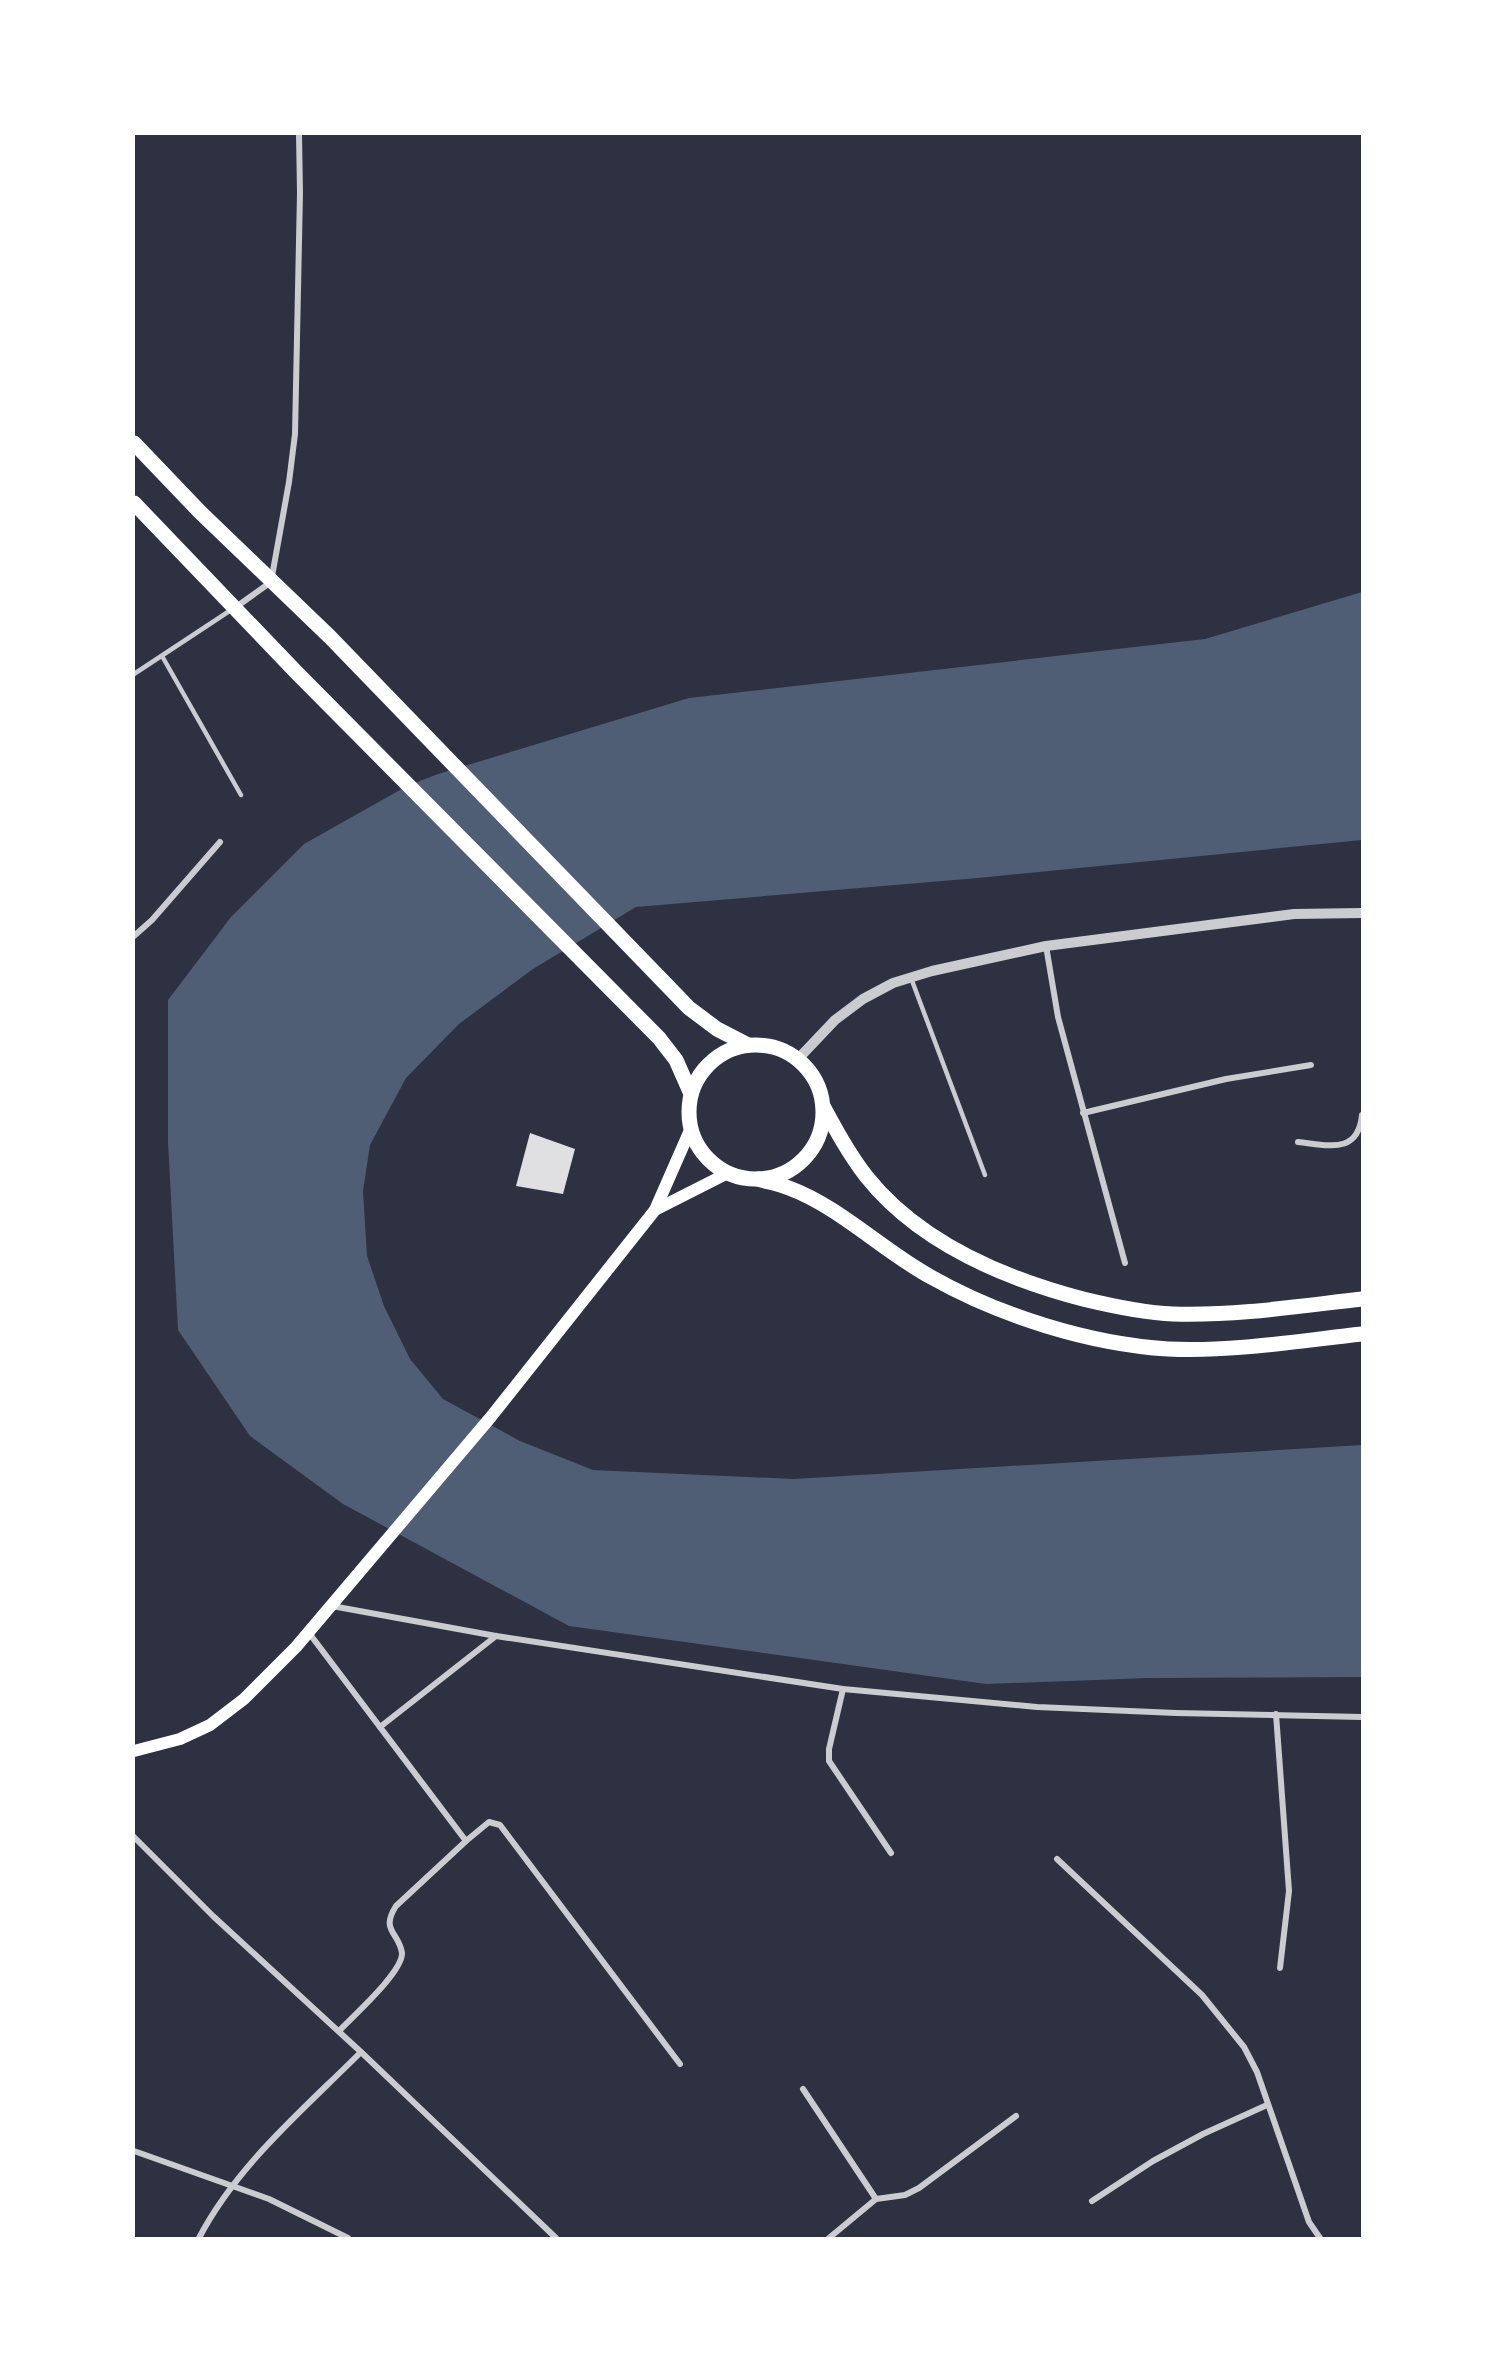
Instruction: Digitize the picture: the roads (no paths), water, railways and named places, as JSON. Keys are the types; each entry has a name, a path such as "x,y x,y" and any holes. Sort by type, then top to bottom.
{"main road":[{"path":"134,443 199,511 330,638 689,1008 717,1029 748,1045"},
{"path":"134,503 297,673 659,1038 676,1060 691,1094"},
{"path":"748,1045 764,1045 782,1050 798,1059 810,1072 819,1089 823,1106 822,1125 817,1142 807,1157 793,1168 776,1176 758,1179 743,1178 728,1173 706,1156 697,1144 691,1128 689,1111 691,1094 697,1078 712,1060 732,1049 748,1045"},
{"path":"823,1106 866,1176 897,1208 931,1236 978,1263 1045,1289 1110,1305 1170,1314 1221,1314 1362,1299"},
{"path":"134,1751 180,1739 210,1725 244,1699 309,1633 490,1418 655,1209 691,1128"},
{"path":"655,1209 728,1173"},
{"path":"758,1179 790,1189 820,1205 931,1278 967,1295 1034,1321 1102,1341 1168,1349 1226,1348 1362,1334"}],"street":[{"path":"236,607 271,582 289,482 295,434 299,134"},
{"path":"135,933 152,920 220,842"},
{"path":"798,1059 835,1020 863,999 893,983 910,978 1046,946 1294,914 1362,913"},
{"path":"1046,946 1059,1017 1125,1263"},
{"path":"1083,1113 1226,1080 1311,1065"},
{"path":"1298,1142 1341,1146 1353,1139 1360,1130 1362,1115"},
{"path":"332,1606 496,1636 843,1689 1038,1707 1362,1717"},
{"path":"309,1633 466,1841"},
{"path":"380,1726 496,1636"},
{"path":"843,1689 829,1749 829,1761 891,1853"},
{"path":"1276,1714 1289,1891 1280,1968"},
{"path":"339,2031 392,1975 400,1960 402,1952 389,1926 390,1916 396,1906 489,1822 500,1825 680,2064"},
{"path":"134,1839 556,2238"},
{"path":"1057,1859 1202,1995 1248,2054 1257,2072 1309,2222 1320,2238"},
{"path":"199,2238 220,2201 268,2144 361,2052"},
{"path":"803,2090 876,2199"},
{"path":"1092,2201 1153,2161 1203,2134 1267,2105"},
{"path":"829,2238 876,2199 905,2195 920,2188 1016,2116"},
{"path":"134,2151 269,2199 348,2238"}],"lane":[{"path":"134,674 236,607"},
{"path":"162,656 241,795"},
{"path":"910,978 985,1175"}],"water":[{"path":"1362,592 1362,840 978,878 636,907 533,969 459,1024 406,1078 370,1145 363,1191 367,1256 384,1306 410,1359 443,1399 520,1441 593,1470 794,1479 1362,1445 1362,1677 1148,1678 986,1684 569,1626 343,1504 250,1436 178,1330 168,1142 168,1000 231,917 304,844 407,786 438,774 689,698 1205,639"}]}
